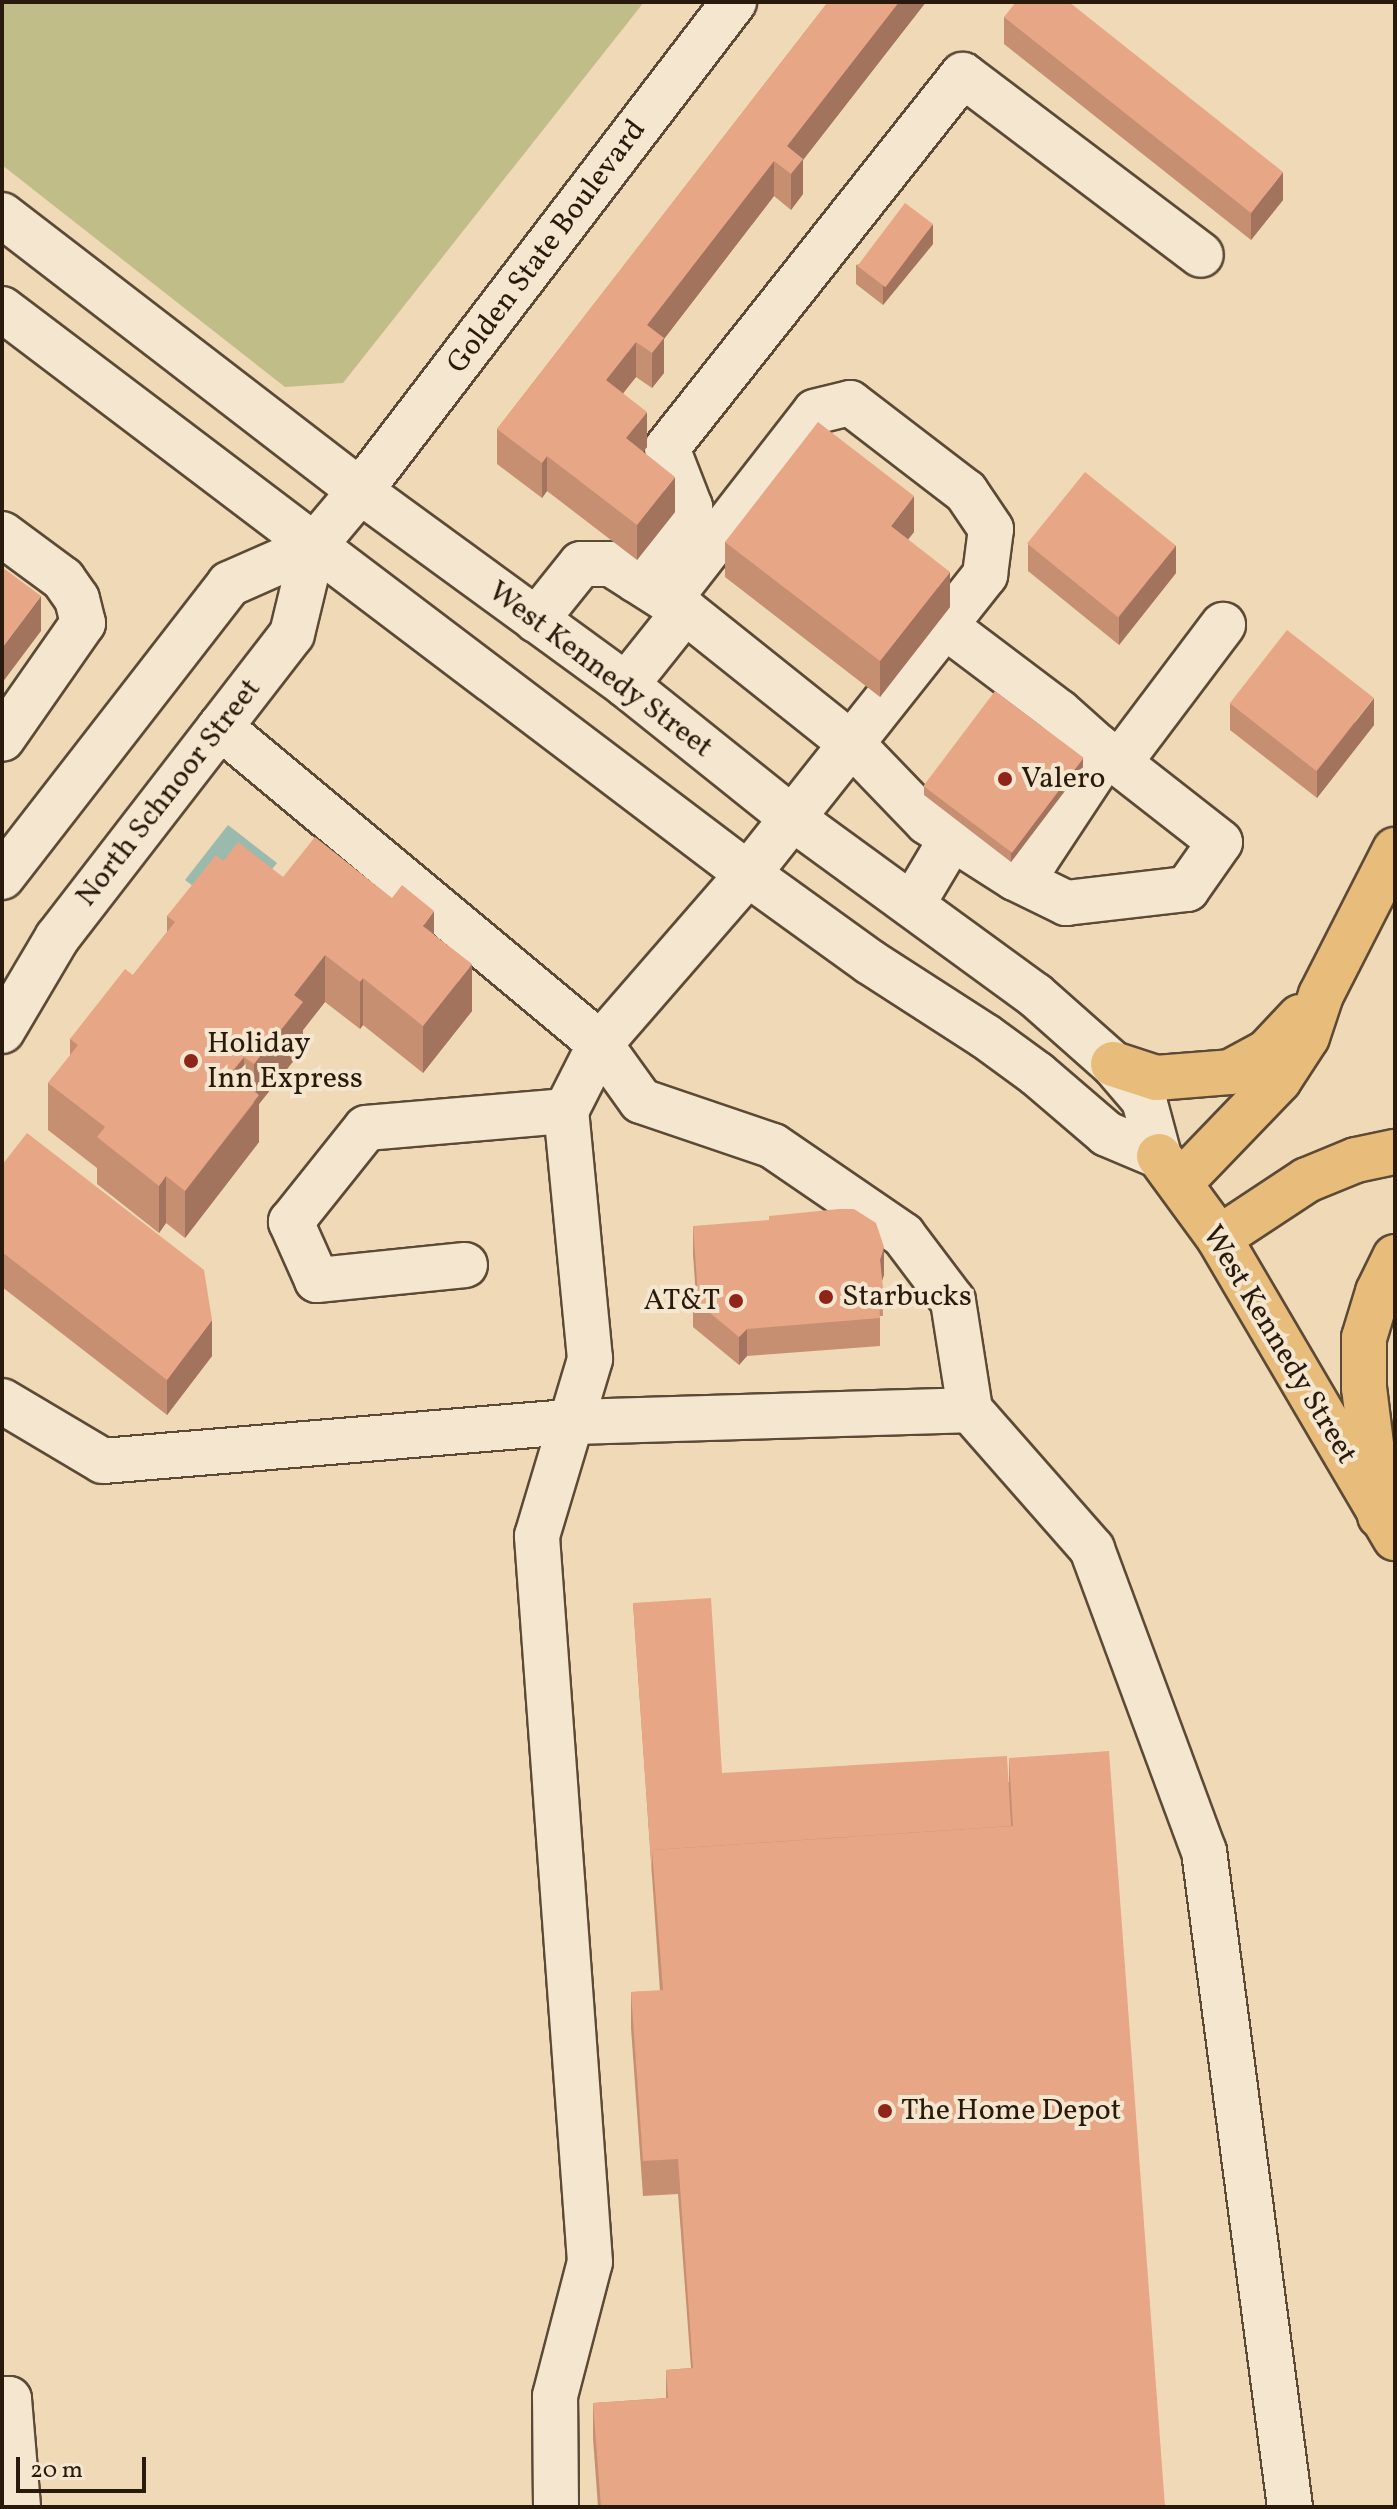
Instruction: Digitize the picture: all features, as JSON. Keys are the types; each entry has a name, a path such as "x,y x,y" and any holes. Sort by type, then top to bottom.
{"main road":[{"path":"1170,1169 1279,1080 1307,1037 1321,995 1395,850"},
{"path":"1113,1064 1156,1078 1230,1072 1267,1052 1321,995"},
{"path":"1219,1238 1307,1180 1356,1160 1395,1152"},
{"name":"West Kennedy Street","path":"1170,1169 1219,1238 1387,1527"},
{"path":"1387,1527 1364,1388 1364,1338 1378,1292 1395,1257"}],"street":[{"name":"Golden State Boulevard","path":"360,491 734,2"},
{"path":"626,685 663,598 690,507 667,448 963,75 1201,255"},
{"name":"West Kennedy Street","path":"5,219 360,491 626,685 792,818 1035,995 1113,1064 1144,1100 1170,1169"},
{"path":"2,309 748,874 870,962 985,1036 1037,1074 1107,1134 1170,1169"},
{"path":"556,2507 555,2396 590,2262 537,1536 590,1359 566,1111 600,1044 748,874 985,575 991,529 966,492 850,403 815,412 663,598"},
{"name":"North Schnoor Street","path":"2,877 229,584 313,547 360,491"},
{"path":"2,534 63,579 77,599 83,623 2,739"},
{"name":"North Schnoor Street","path":"2,1031 57,938 292,634 313,547"},
{"path":"536,620 581,564 611,564 663,598 853,745 927,822 1015,878 1066,903 1187,889 1220,842 1108,755 1059,712 945,626"},
{"path":"1015,878 1036,860 1098,766 1223,625"},
{"path":"220,727 600,1044 641,1101 773,1146 903,1235 953,1301 970,1410 1092,1549 1204,1851 1290,2507"},
{"path":"912,905 952,838"},
{"path":"465,1265 317,1280 291,1222 366,1128 566,1111"},
{"path":"2,1401 103,1461 571,1422 970,1410"},
{"path":"2,2399 9,2399 18,2507"}],"shaded area":[{"path":"2,2 644,2 343,383 285,387 2,165"},
{"path":"228,825 277,863 255,890 205,895 185,880"}],"building":[{"path":"828,2 899,2 787,146 803,159 791,174 774,161 647,325 664,338 652,353 636,342 606,380 647,412 626,438 675,477 637,525 547,456 542,463 497,429"},
{"path":"1016,2 1069,2 1283,172 1251,213 1004,17"},
{"path":"905,203 933,224 885,287 857,266"},
{"path":"818,422 914,496 891,526 950,572 880,661 725,542"},
{"path":"1085,472 1176,546 1118,617 1027,543"},
{"path":"2,567 41,596 2,648"},
{"path":"1287,630 1374,698 1316,771 1230,703"},
{"path":"995,691 1084,758 1012,853 923,786"},
{"name":"Holiday Inn Express","path":"315,837 392,898 402,885 434,911 423,926 472,964 423,1026 363,978 360,982 325,955 294,995 303,1002 254,1064 244,1057 231,1073 259,1095 185,1191 166,1176 159,1186 97,1137 105,1127 48,1083 78,1045 70,1039 125,969 133,975 175,922 167,916 216,855 223,861 238,842 283,877"},
{"path":"27,1133 204,1270 212,1320 167,1380 2,1252 2,1165"},
{"path":"854,1209 876,1223 884,1247 880,1259 883,1288 878,1288 880,1318 747,1329 739,1337 693,1299 698,1295 693,1226 769,1220 769,1216"},
{"path":"711,1598 722,1773 1007,1756 1011,1826 652,1850 652,1875 633,1603"},
{"name":"The Home Depot","path":"1109,1751 1165,2507 601,2507 593,2403 668,2398 666,2370 693,2368 678,2159 643,2161 631,1992 663,1990 652,1850 1013,1826 1009,1758"}],"place":[{"name":"Valero","path":"1005,779"},
{"name":"Holiday Inn Express","path":"191,1061"},
{"name":"Starbucks","path":"826,1297"},
{"name":"AT&T","path":"736,1301"},
{"name":"The Home Depot","path":"885,2111"}]}
